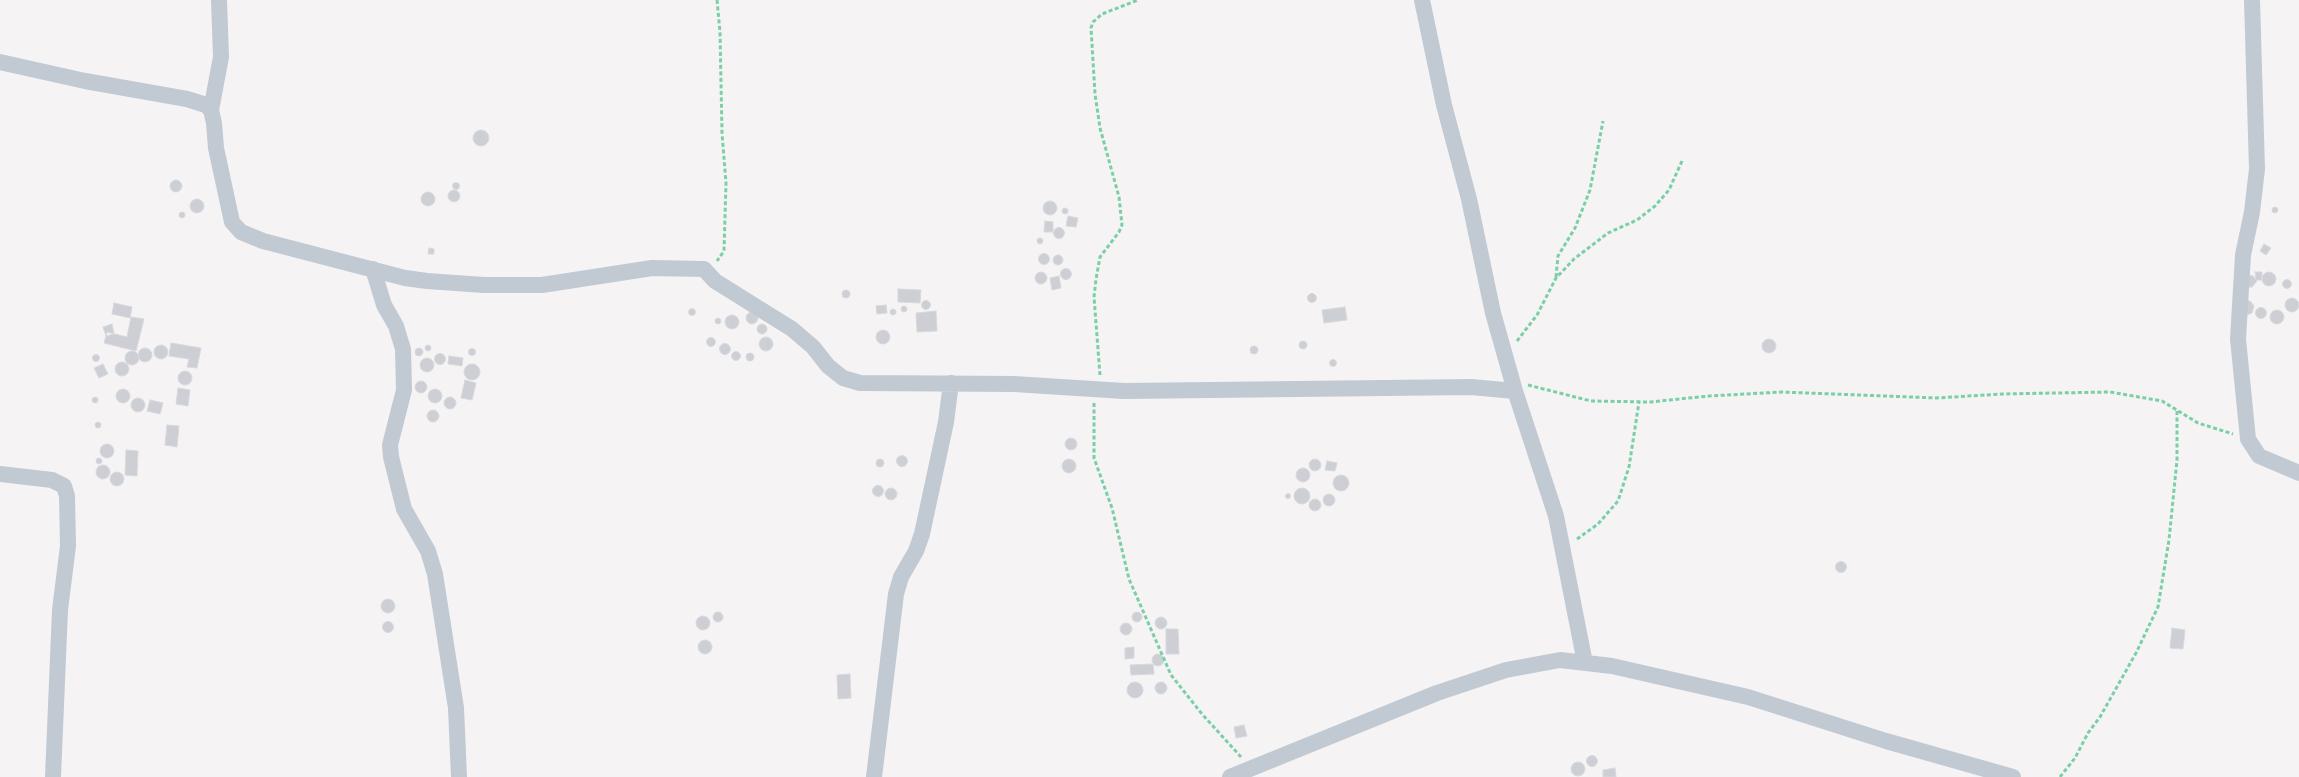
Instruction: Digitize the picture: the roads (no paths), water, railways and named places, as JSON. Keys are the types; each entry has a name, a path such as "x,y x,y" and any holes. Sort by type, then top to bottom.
{"street":[{"path":"219,0 221,57 211,110 228,205 232,222 241,232 263,240 405,278 484,285 542,285 637,270 704,269 715,281 792,329 813,347 828,366 843,378 860,383 951,383 1098,388 1124,391 1514,386"},
{"path":"1422,0 1444,105 1469,199 1493,313 1514,386 1556,516 1584,663"},
{"path":"2252,0 2257,169 2252,212 2243,255 2238,339 2248,440 2259,456 2299,473"},
{"path":"0,62 85,81 187,99 206,105 211,110"},
{"path":"373,269 384,305 396,326 403,349 404,390 390,444 390,457 404,509 428,551 435,574 456,708 459,777"},
{"path":"874,777 896,594 901,577 916,551 922,534 946,422 951,383"},
{"path":"0,474 52,480 64,486 67,496 68,546 60,610 53,777"},
{"path":"1230,777 1437,693 1497,673 1560,660 1612,666 1748,697 1886,741 2013,777"}]}
